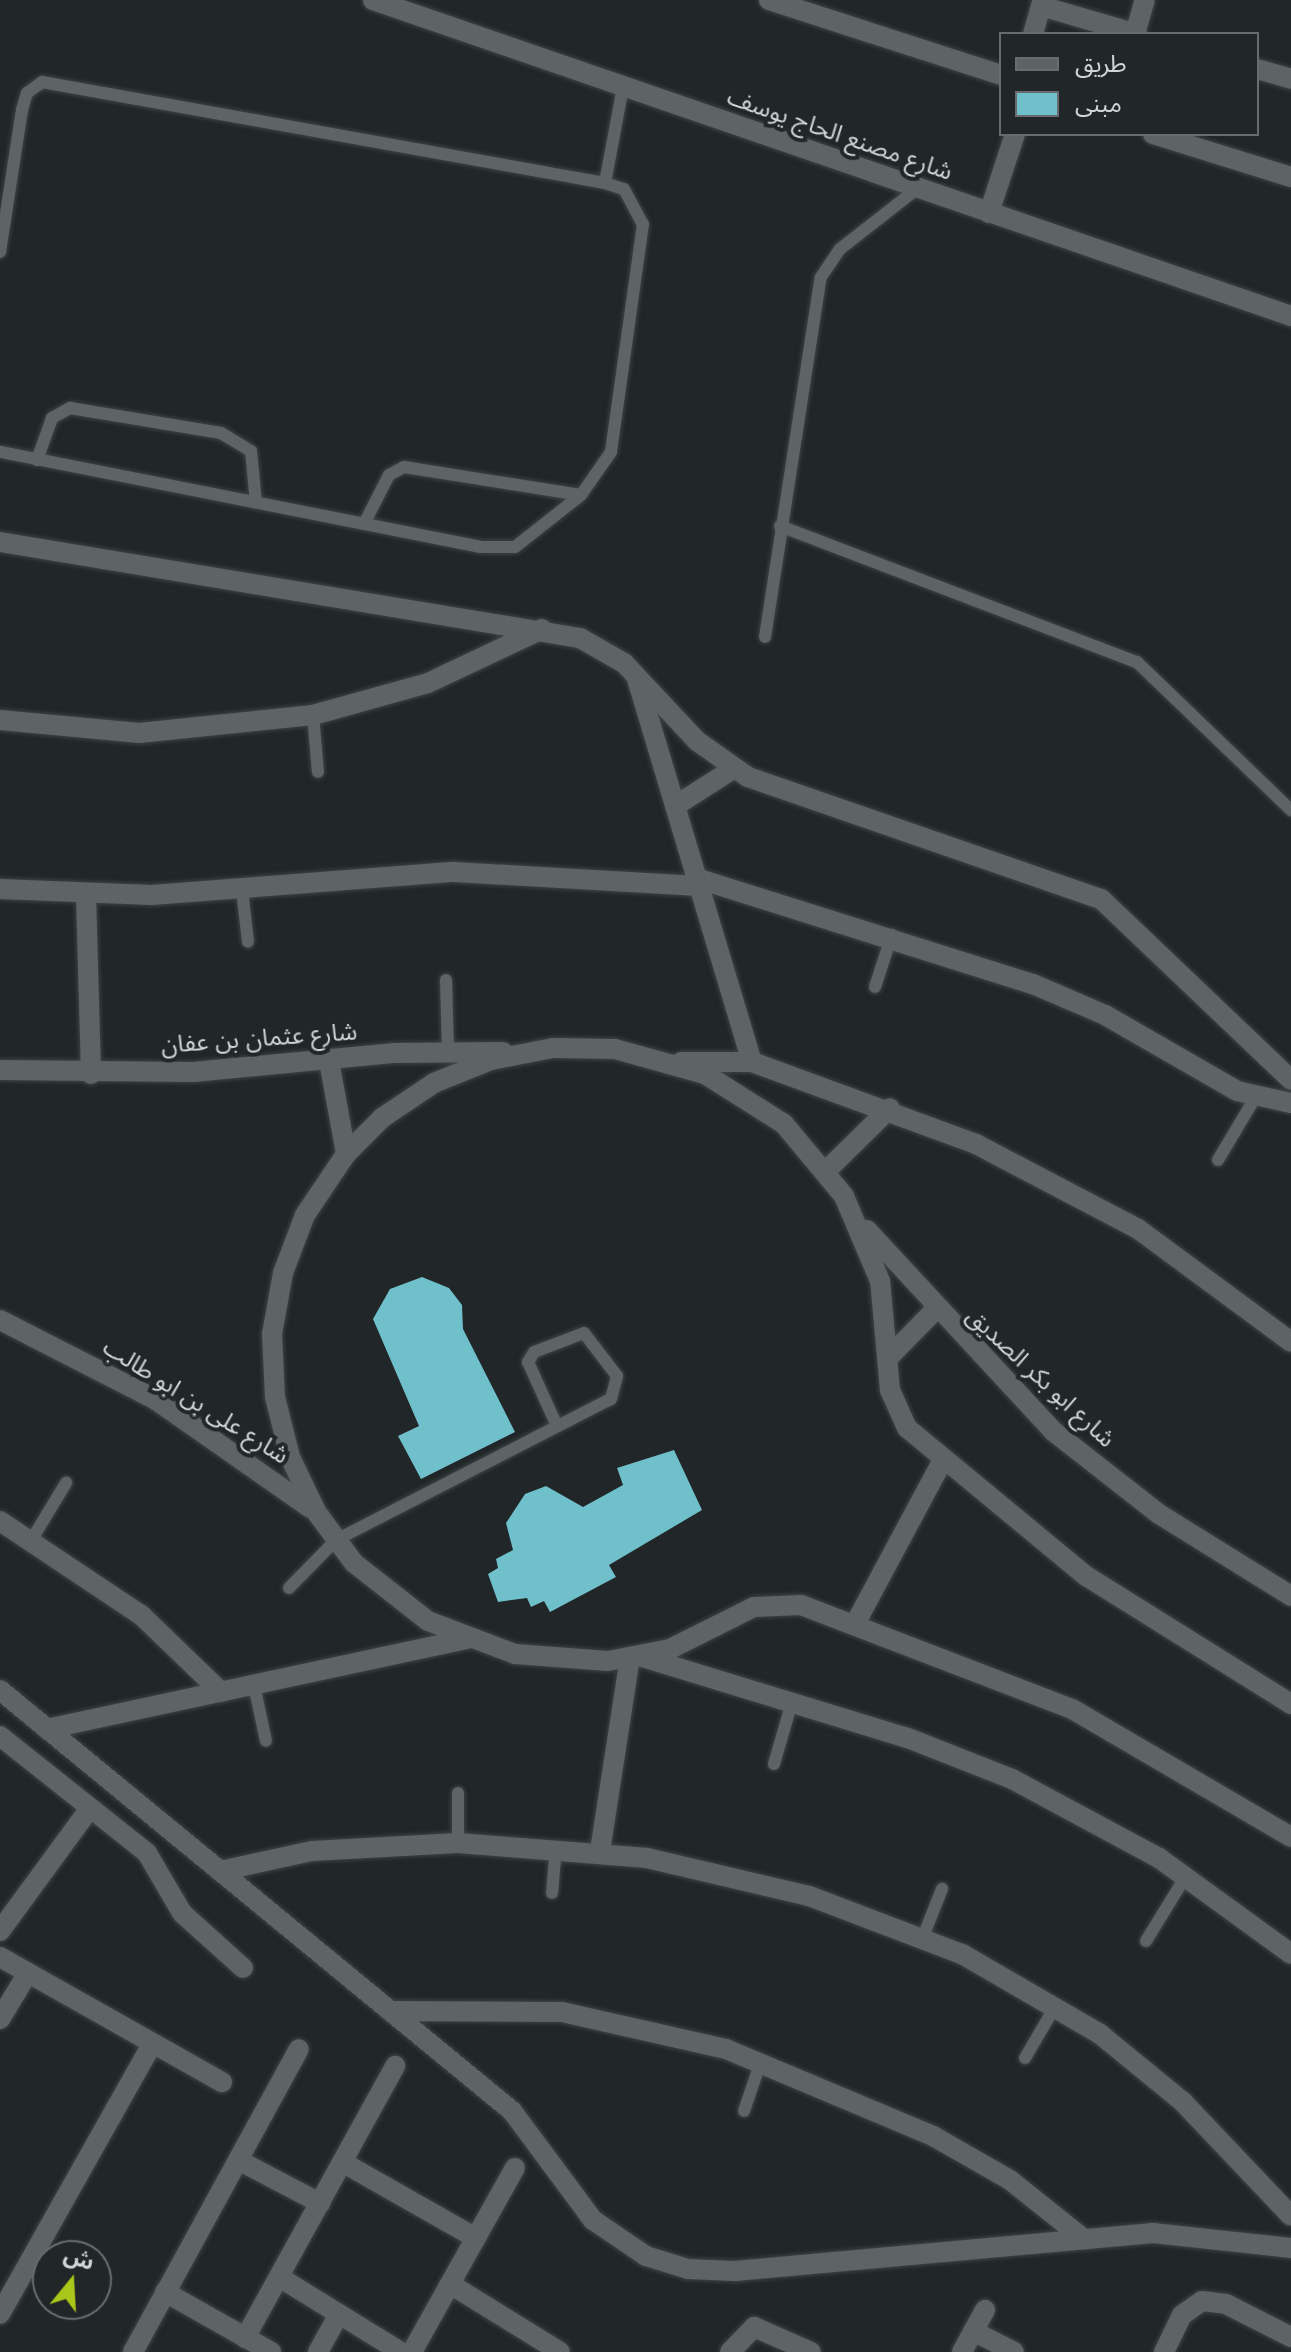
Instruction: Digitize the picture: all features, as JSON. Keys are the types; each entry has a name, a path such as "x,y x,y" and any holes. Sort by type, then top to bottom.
{"street":[{"name":"شارع مصنع الحاج يوسف","path":"373,0 417,8 623,87 1291,316"},
{"path":"769,0 803,6 999,74"},
{"path":"1137,32 1145,0"},
{"path":"1034,32 1042,3 1130,32"},
{"path":"1259,70 1291,79"},
{"path":"989,213 1014,136"},
{"path":"1159,136 1291,177"},
{"path":"0,542 542,629 598,646 636,674 733,769 1101,899 1291,1080"},
{"path":"0,720 153,732 313,715 428,683 542,629"},
{"path":"636,674 752,1062"},
{"path":"675,806 733,769"},
{"path":"0,889 86,894 242,890 396,872 572,874 698,882 892,935 1081,1004 1255,1098 1291,1103"},
{"path":"86,894 91,1074"},
{"path":"1291,1704 1143,1616 943,1460 900,1418 880,1281 859,1223 827,1170 760,1105 676,1063 615,1049 522,1053 434,1083 346,1154 292,1244 272,1334 281,1427 317,1513 336,1540 401,1604 467,1639 546,1660 635,1657 792,1702 1012,1779 1186,1876 1291,1954"},
{"name":"شارع عثمان بن عفان","path":"0,1070 91,1074 329,1061 448,1050 522,1053"},
{"path":"329,1061 346,1154"},
{"path":"676,1063 752,1062 890,1108 976,1144 1125,1222 1291,1342"},
{"path":"827,1170 890,1108"},
{"name":"شارع ابو بكر الصديق","path":"859,1223 1006,1386 1105,1473 1291,1596"},
{"path":"889,1357 935,1310"},
{"name":"شارع على بن ابو طالب","path":"0,1320 156,1400 317,1513"},
{"path":"855,1624 943,1460"},
{"path":"0,1521 32,1539 141,1615 221,1692"},
{"path":"635,1657 770,1604 801,1605 1072,1709 1291,1837"},
{"path":"47,1729 467,1639"},
{"path":"600,1851 635,1657"},
{"path":"0,1690 527,2125 593,2220 666,2264 735,2271 1153,2233 1291,2248"},
{"path":"0,1736 147,1853 176,1906 243,1968"},
{"path":"0,1931 90,1808"},
{"path":"220,1871 312,1851 458,1843 600,1851 757,1881 923,1937 1056,2005 1182,2101 1291,2216"},
{"path":"0,1957 26,1976 222,2082"},
{"path":"0,2019 26,1976"},
{"path":"390,2011 562,2012 761,2061 933,2136 1010,2180 1084,2239"},
{"path":"0,2314 152,2044"},
{"path":"133,2352 299,2049"},
{"path":"245,2338 395,2066"},
{"path":"238,2160 320,2203"},
{"path":"342,2162 476,2238"},
{"path":"412,2352 515,2168"},
{"path":"279,2277 401,2352"},
{"path":"450,2284 560,2352"},
{"path":"165,2292 271,2352"},
{"path":"1164,2352 1182,2315 1202,2301 1226,2304 1291,2337"},
{"path":"962,2352 985,2310"},
{"path":"318,2352 339,2314"},
{"path":"730,2352 754,2327 811,2352"},
{"path":"973,2331 1014,2352"}],"lane":[{"path":"0,252 22,110 27,93 42,82 605,183 624,189 643,224 611,452 581,495 531,540 498,550 0,452"},
{"path":"605,183 623,87"},
{"path":"765,637 821,277 840,249 918,188"},
{"path":"37,460 52,418 70,408 221,433 251,451 256,503"},
{"path":"364,524 380,488 404,467 581,495"},
{"path":"780,526 1137,662 1291,810"},
{"path":"313,715 318,772"},
{"path":"242,890 248,942"},
{"path":"875,987 892,935"},
{"path":"446,980 448,1050"},
{"path":"1218,1160 1255,1098"},
{"path":"289,1588 336,1540 557,1426 617,1389 617,1376 584,1333 547,1346 528,1362 557,1426"},
{"path":"32,1539 66,1483"},
{"path":"254,1685 266,1741"},
{"path":"774,1764 792,1702"},
{"path":"458,1793 458,1843"},
{"path":"552,1893 556,1847"},
{"path":"1146,1941 1186,1876"},
{"path":"923,1937 942,1889"},
{"path":"1025,2058 1056,2005"},
{"path":"744,2111 761,2061"}],"building":[{"path":"422,1277 449,1288 462,1305 463,1329 515,1432 421,1479 398,1436 419,1426 373,1319 390,1289"},
{"path":"674,1450 702,1510 609,1565 616,1577 550,1612 544,1601 531,1607 527,1598 498,1602 488,1574 498,1568 496,1559 513,1550 506,1523 525,1494 546,1486 583,1507 623,1485 617,1468"}]}
